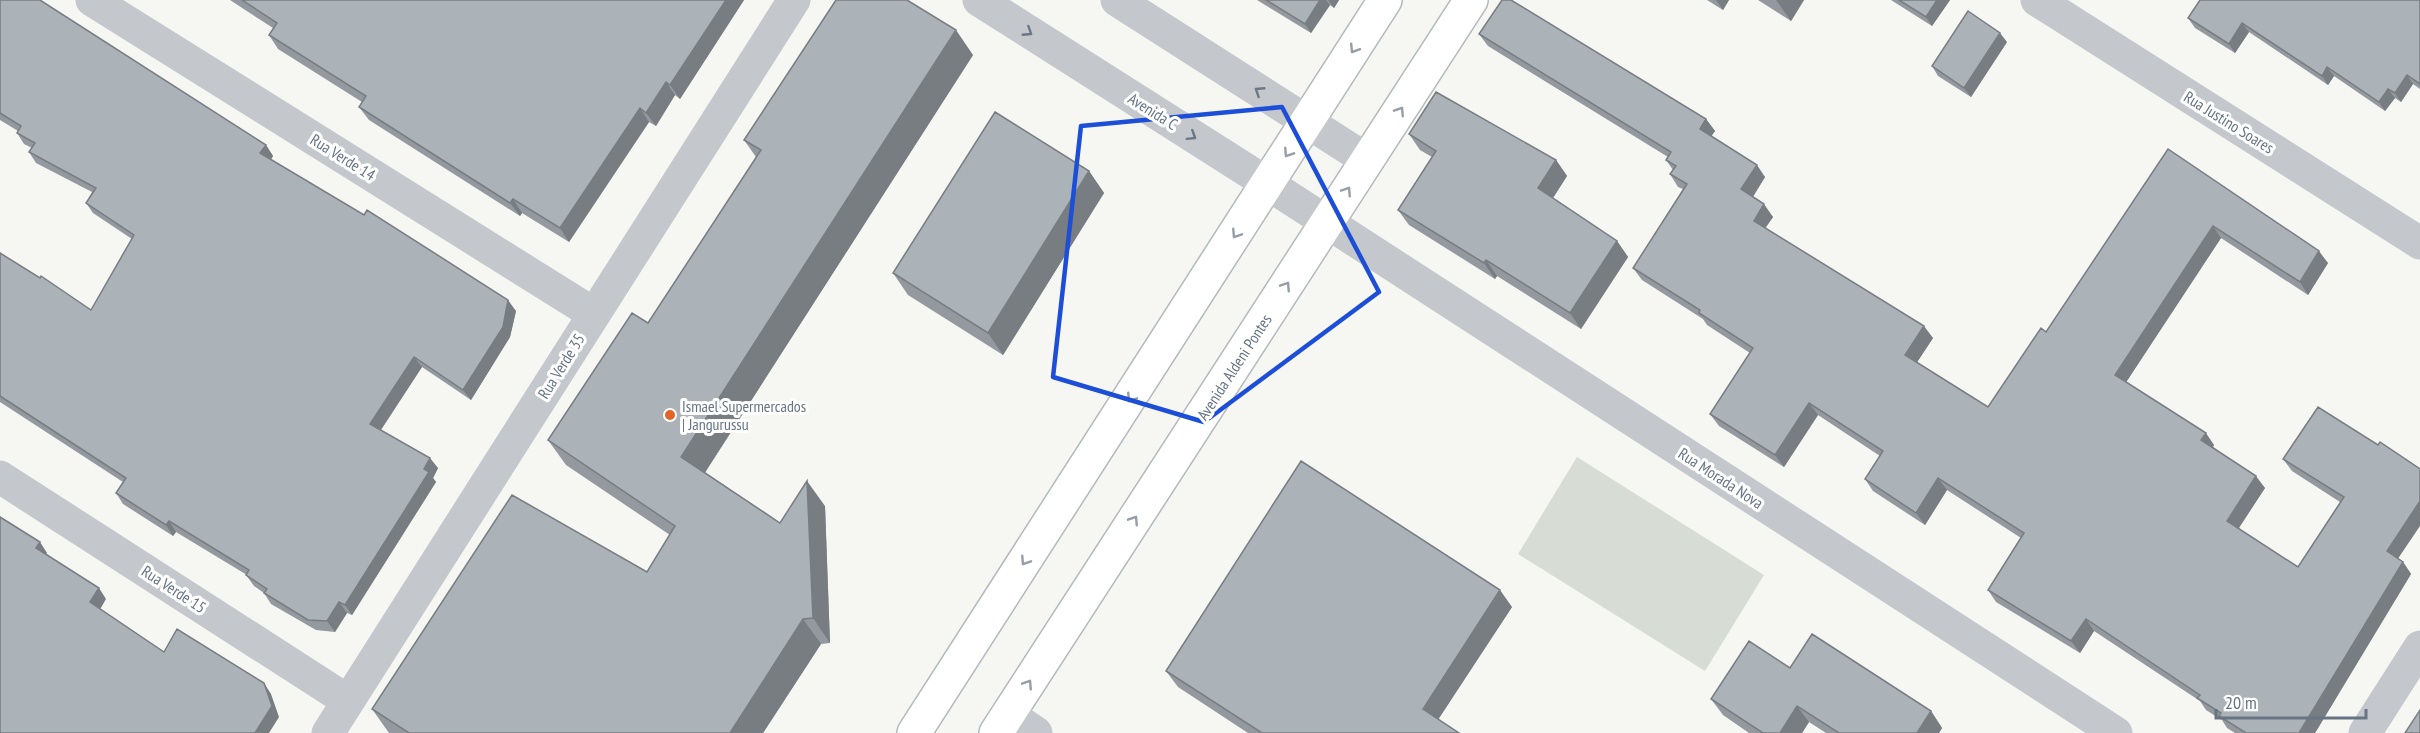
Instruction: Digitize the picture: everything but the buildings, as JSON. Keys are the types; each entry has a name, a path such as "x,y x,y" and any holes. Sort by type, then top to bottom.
{"main road":[{"path":"914,733 1385,0"},
{"name":"Avenida Aldeni Pontes","path":"1002,724 1471,0"}],"street":[{"name":"Rua Verde 14","path":"92,0 594,314"},
{"name":"Rua Verde 35","path":"328,733 794,0"},
{"name":"Avenida C","path":"979,0 1327,223"},
{"path":"1117,0 1367,160"},
{"name":"Rua Justino Soares","path":"2037,0 2420,243"},
{"name":"Rua Morada Nova","path":"1327,223 2116,733"},
{"name":"Rua Verde 15","path":"0,477 348,701"},
{"path":"2365,733 2420,647"},
{"path":"1002,724 1036,733"}],"highlighted area":[{"path":"1282,107 1379,292 1204,422 1053,377 1081,126"}],"shaded area":[{"path":"1577,457 1764,575 1705,671 1518,554"}],"place":[{"name":"Ismael Supermercados | Jangurussu","path":"670,415"}]}
